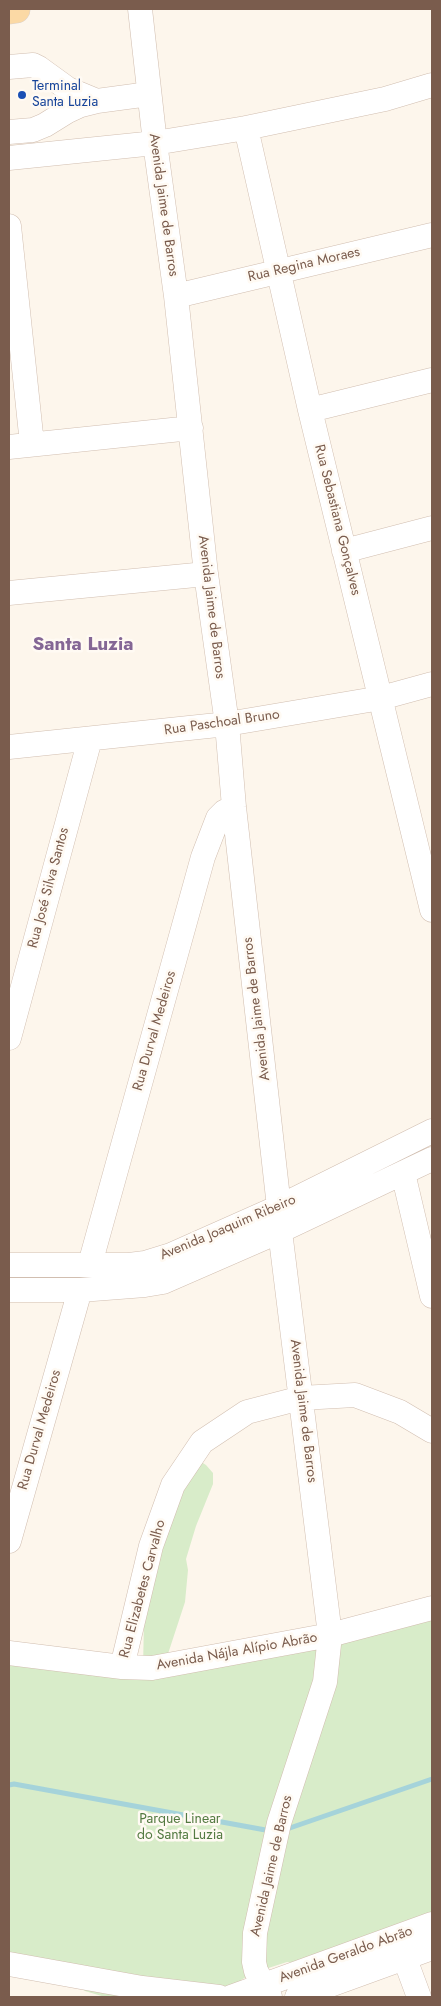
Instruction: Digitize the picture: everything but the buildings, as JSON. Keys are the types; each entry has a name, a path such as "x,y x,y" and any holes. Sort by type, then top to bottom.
{"main road":[{"path":"9,10 16,9"}],"street":[{"name":"Avenida Jaime de Barros","path":"140,9 155,143 176,296 206,574 227,724 234,807 280,1207 280,1231 330,1636 325,1682 276,1833 261,1902 254,1947 254,1962 256,1971 267,1991"},
{"path":"9,67 33,66 39,68 68,90 97,101"},
{"path":"9,158 155,143 246,128 385,99 432,85"},
{"path":"9,132 32,130 80,106 97,101 149,94"},
{"name":"Rua Sebastiana Gonçalves","path":"246,128 310,410 380,698 424,839 432,910"},
{"path":"9,226 13,300 32,444"},
{"name":"Rua Regina Moraes","path":"176,296 432,235"},
{"path":"310,410 432,380"},
{"path":"9,447 191,428"},
{"path":"344,551 432,528"},
{"path":"9,594 206,574"},
{"name":"Rua Paschoal Bruno","path":"9,747 227,724 380,698 432,684"},
{"name":"Rua José Silva Santos","path":"9,1038 90,739"},
{"name":"Rua Durval Medeiros","path":"90,1264 203,857 218,818 224,812 234,807"},
{"name":"Avenida Joaquim Ribeiro","path":"9,1265 145,1263 171,1255 280,1207 432,1131"},
{"name":"Avenida Joaquim Ribeiro","path":"9,1290 80,1290 145,1286 162,1282 280,1231 432,1159"},
{"path":"403,1173 432,1296"},
{"name":"Rua Durval Medeiros","path":"9,1541 80,1290"},
{"name":"Rua Elizabetes Carvalho","path":"122,1667 151,1546 173,1484 202,1442 247,1412 301,1398 355,1395 400,1412 432,1431"},
{"name":"Avenida Nájla Alípio Abrão","path":"9,1653 122,1667 152,1668 330,1636 432,1608"},
{"name":"Avenida Geraldo Abrão","path":"231,1997 267,1991 432,1924"},
{"name":"Avenida Geraldo Abrão","path":"297,1997 432,1948"},
{"path":"404,1959 419,1997"},
{"path":"9,1964 143,1993 219,1997"}],"green space":[{"name":"Parque Linear do Santa Luzia","path":"198,1460 213,1473 213,1484 196,1526 186,1559 188,1570 185,1602 164,1666 432,1608 432,1916 295,1963 287,1962 253,1973 241,1980 233,1997 105,1997 85,1991 76,1985 9,1964 9,1653 143,1668 144,1621 156,1548"}],"waterway":[{"path":"284,1830 432,1779"},
{"path":"9,1785 14,1784 271,1831"}],"place":[{"name":"Terminal Santa Luzia","path":"22,95"}],"district":[{"name":"Santa Luzia","path":"83,645"}]}
